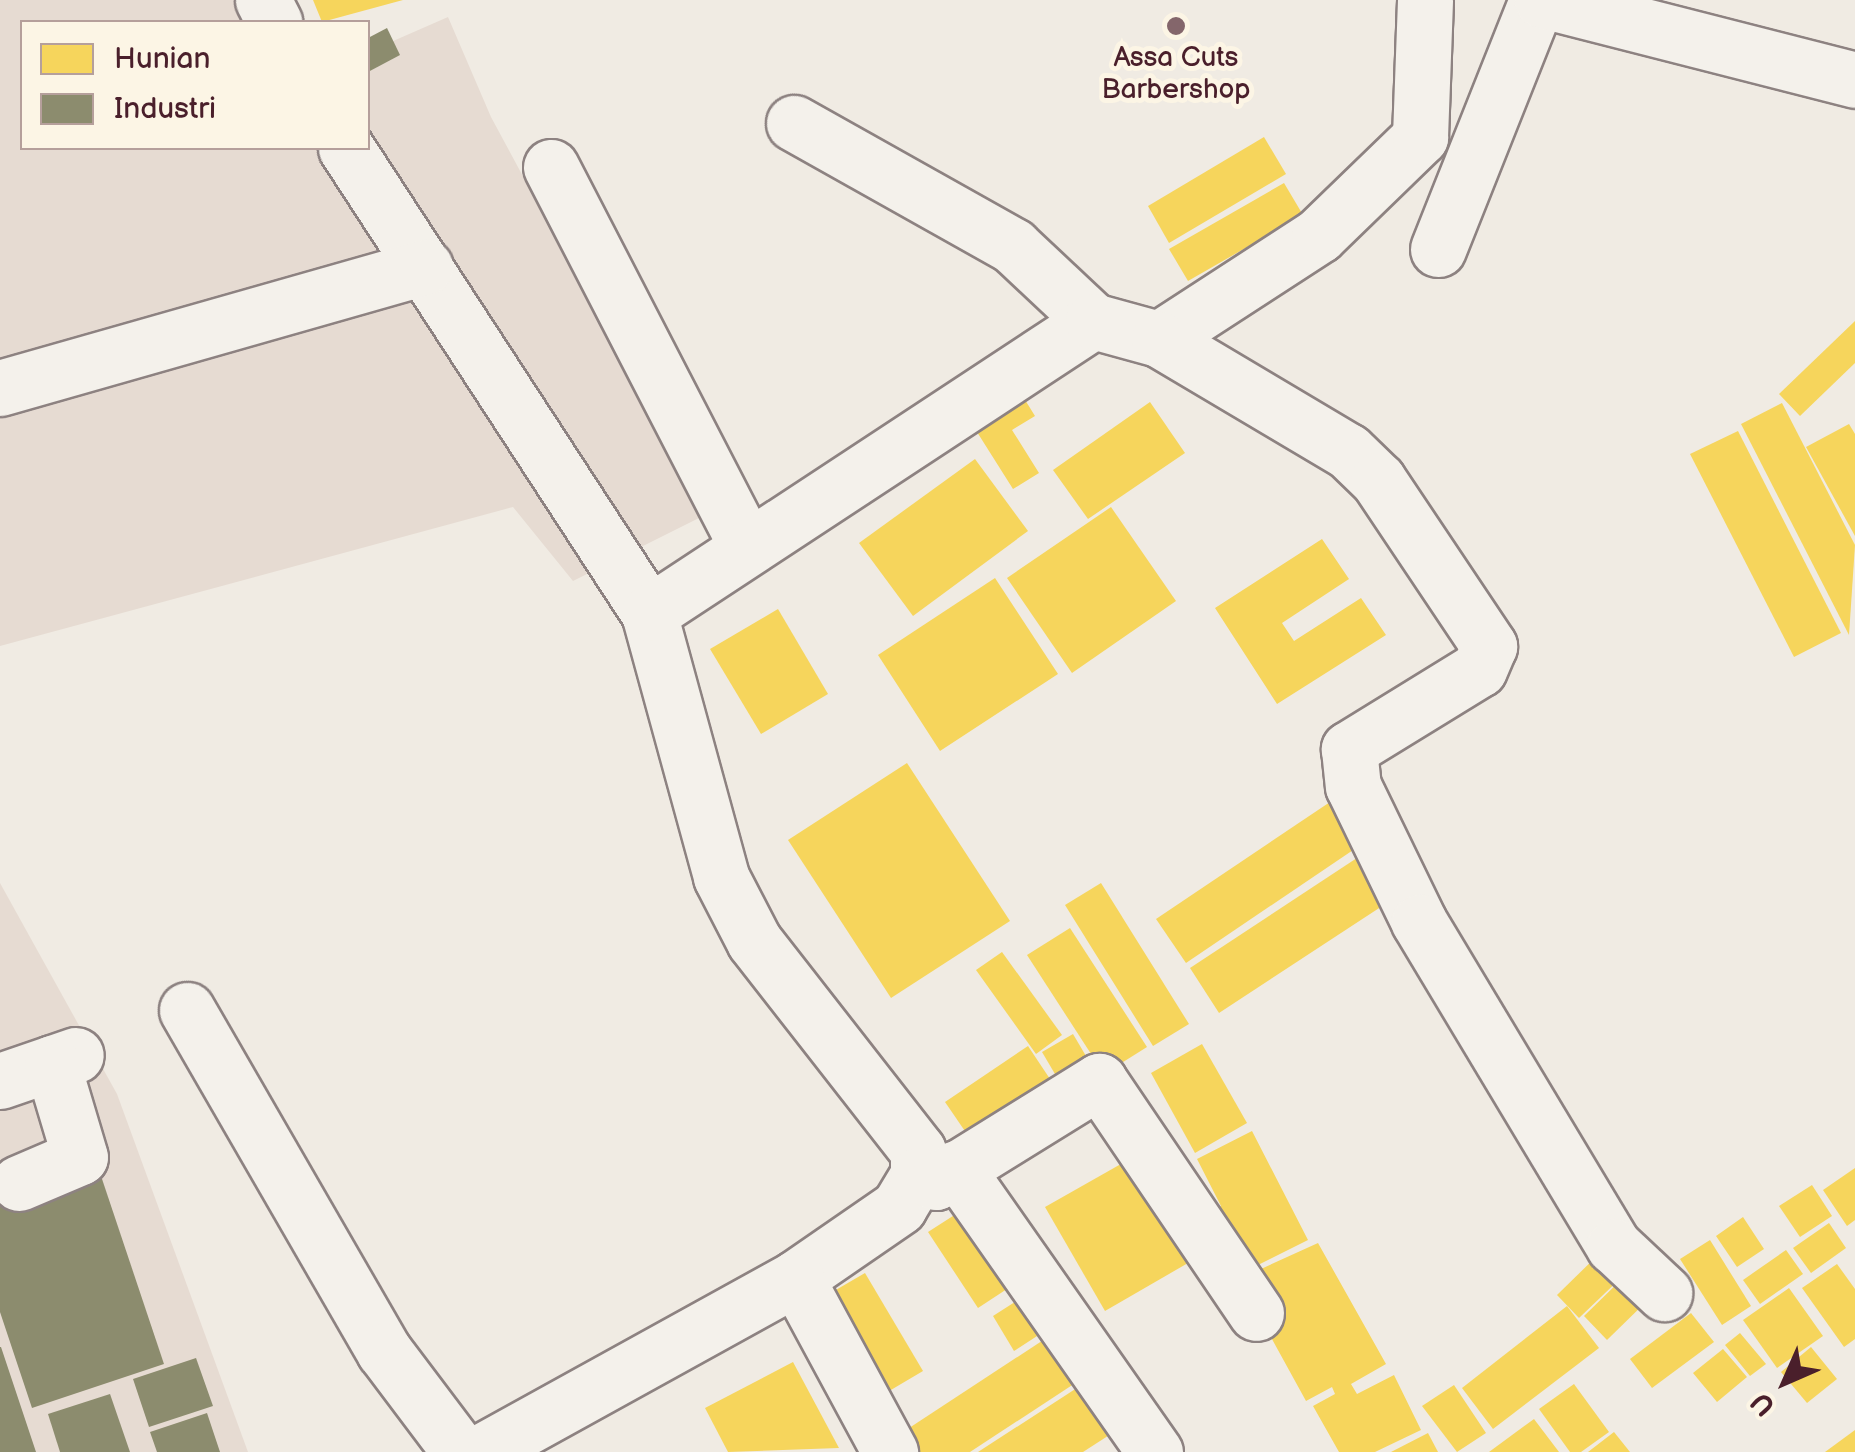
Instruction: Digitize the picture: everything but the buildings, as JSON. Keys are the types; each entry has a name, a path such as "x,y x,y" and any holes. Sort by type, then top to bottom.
{"street":[{"path":"1159,339 1319,235 1420,136 1425,0"},
{"path":"1438,249 1540,0 1855,80"},
{"path":"794,123 1014,246 1093,321 1159,339 1348,451 1486,633 1478,669 1366,733 1344,762 1419,922 1594,1212 1636,1271 1664,1293"},
{"path":"347,150 649,613 721,877 800,1006 937,1172 1155,1452"},
{"path":"551,167 745,544"},
{"path":"0,388 425,267"},
{"path":"649,613 745,544 1093,321"},
{"path":"187,1010 384,1351 460,1452"},
{"path":"0,1081 64,1059 80,1157 19,1183"},
{"path":"480,1452 796,1278 899,1207 937,1172 1100,1082 1256,1312"},
{"path":"796,1278 890,1452"}],"shaded area":[{"path":"0,0 277,0 285,20 20,20 20,150 370,150 370,51 448,17 491,117 705,515 573,581 513,507 0,646"},
{"path":"0,883 117,1094 248,1452 0,1452"}],"place":[{"name":"Assa Cuts Barbershop","path":"1176,26"}]}
